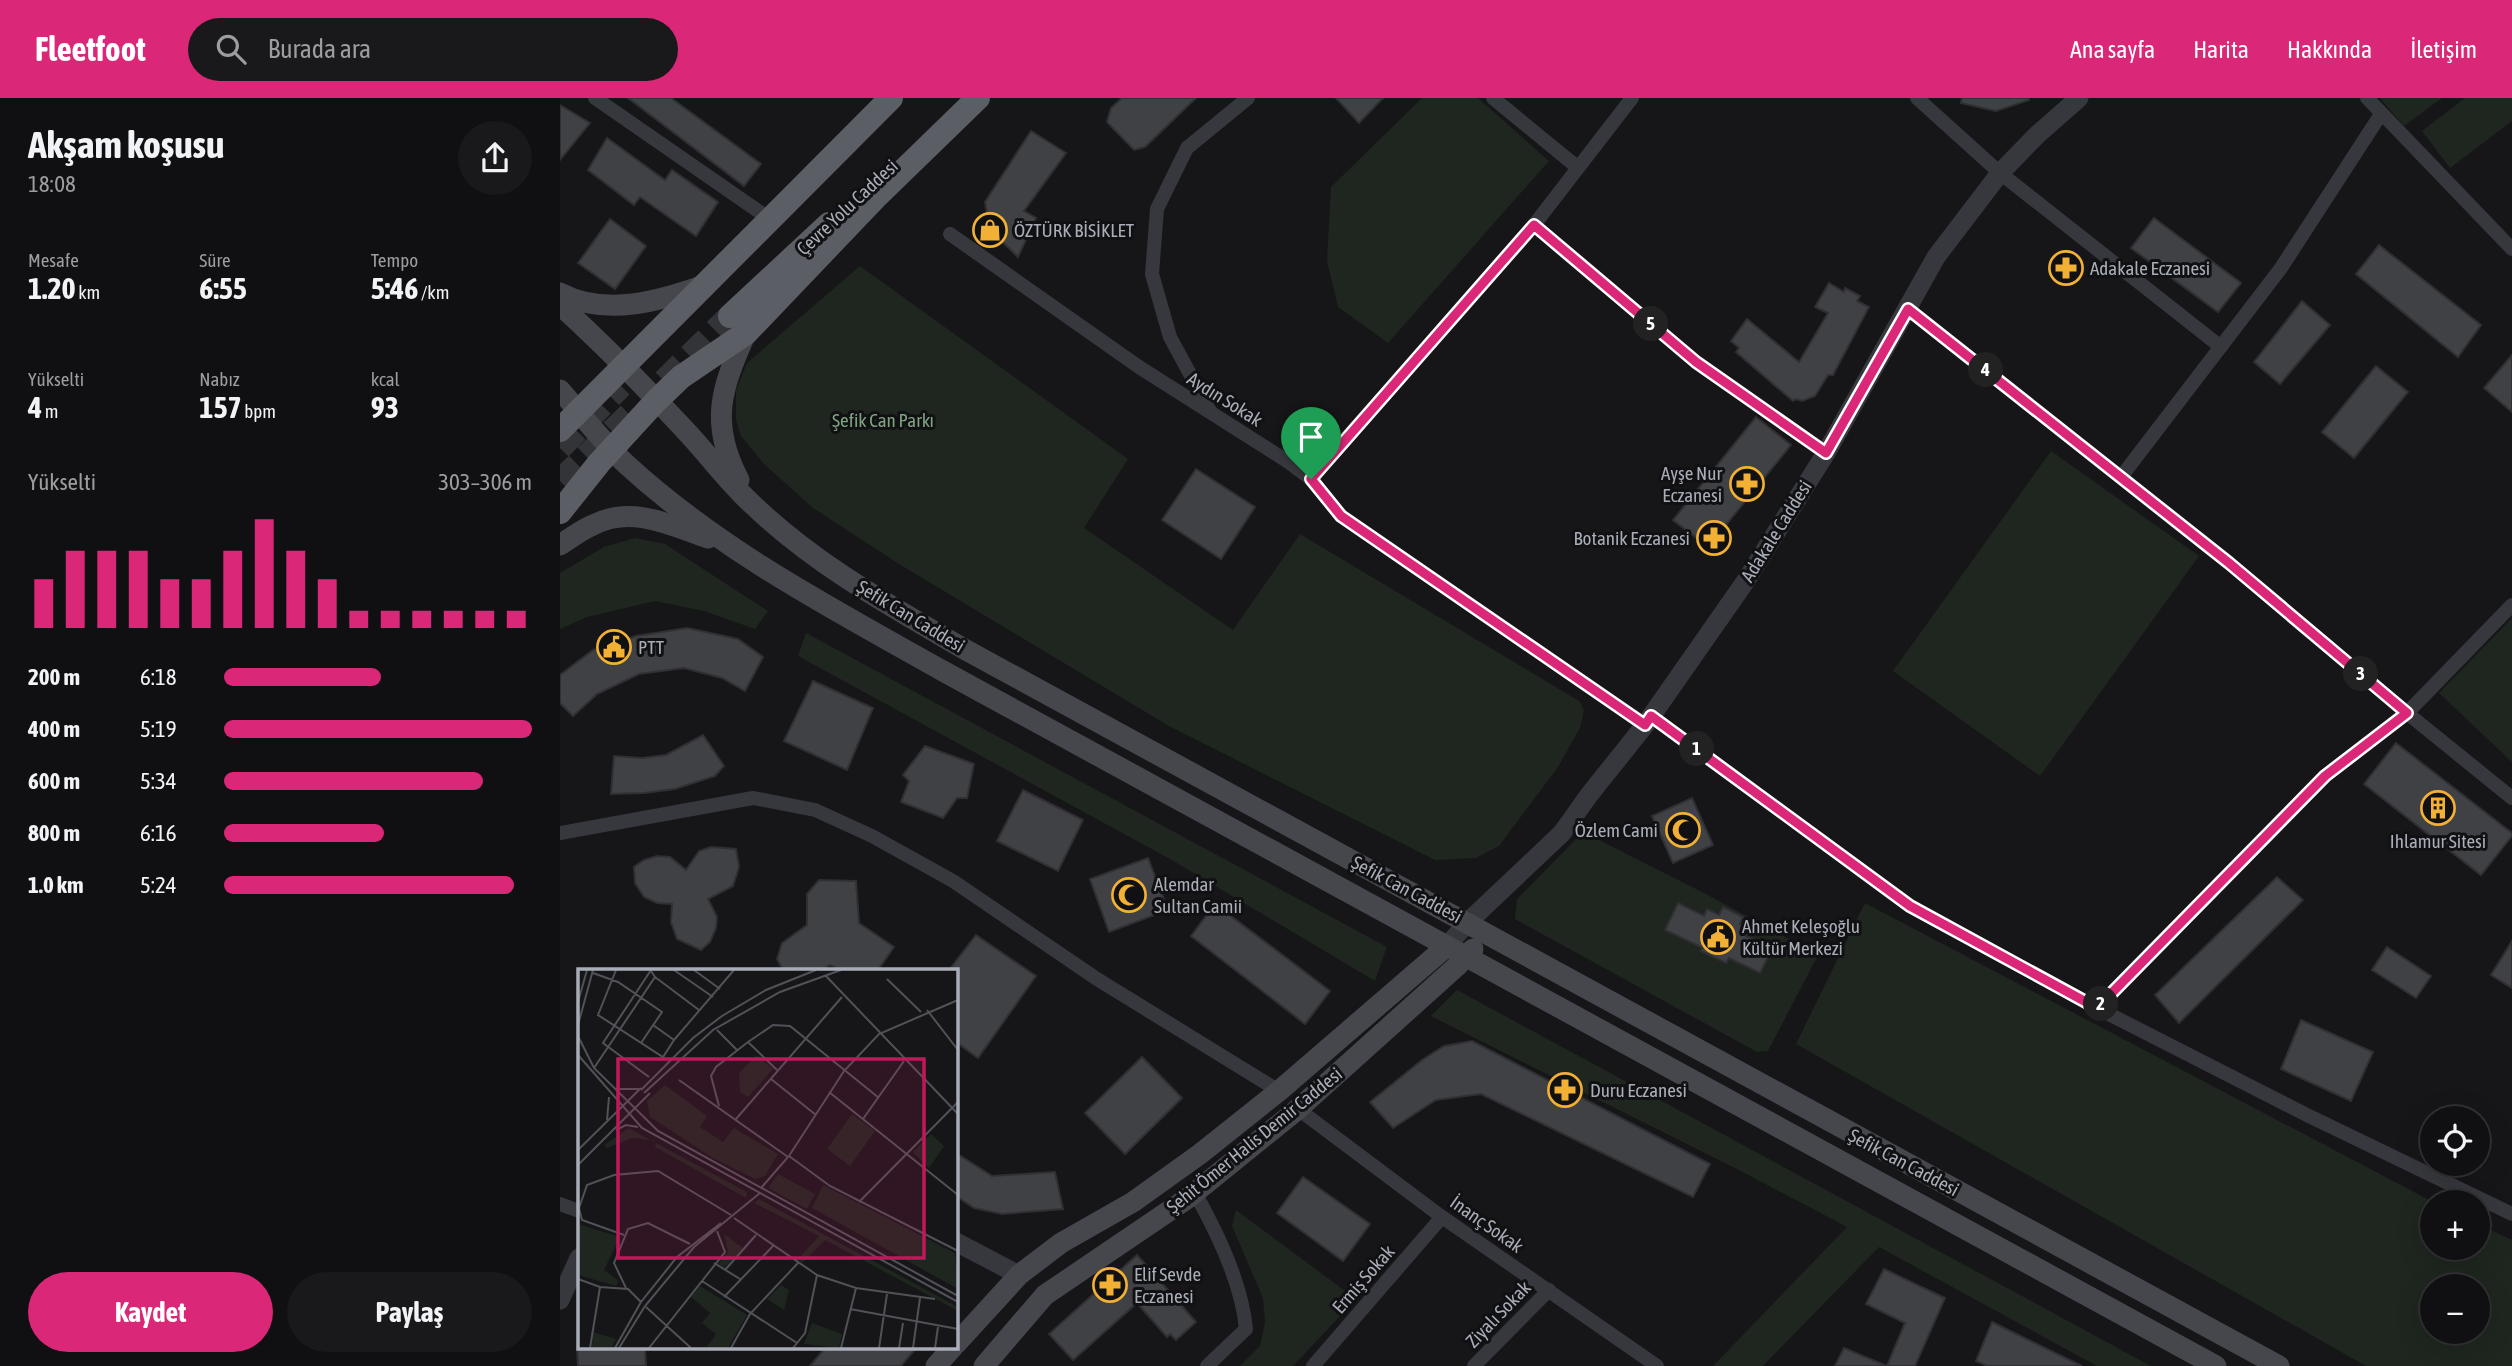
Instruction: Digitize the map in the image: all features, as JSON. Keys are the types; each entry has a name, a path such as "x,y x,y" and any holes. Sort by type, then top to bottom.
{"highway":[{"path":"560,430 623,366 708,291 891,98"},
{"name":"Çevre Yolu Caddesi","path":"708,291 902,98"},
{"name":"Çevre Yolu Caddesi","path":"738,325 964,98"},
{"path":"560,512 611,449 656,401 875,198 978,98"}],"main road":[{"path":"560,293 590,302 620,305 708,291"},
{"name":"Şefik Can Caddesi","path":"560,305 593,335 683,428 751,504 815,556 889,605 944,638 2279,1366"},
{"path":"738,325 720,417 727,457 751,504"},
{"name":"Şefik Can Caddesi","path":"560,390 629,467 727,544 804,592 943,671 2216,1366"},
{"path":"560,545 593,525 616,516 638,515 727,544"},
{"name":"Şehit Ömer Halis Demir Caddesi","path":"984,1366 1045,1295 1195,1192 1298,1109 1466,957 1477,928"},
{"name":"Şehit Ömer Halis Demir Caddesi","path":"957,1343 1020,1275 1061,1243 1133,1202 1200,1154 1279,1091 1447,946"},
{"name":"Şehit Ömer Halis Demir Caddesi","path":"936,1366 952,1348"}],"street":[{"path":"595,98 761,214"},
{"path":"1211,412 1170,337 1152,274 1157,209 1187,148 1248,98"},
{"path":"1493,98 1577,167"},
{"path":"1311,479 1534,225 1632,98"},
{"path":"1917,98 2000,173 2221,347"},
{"name":"Adakale Caddesi","path":"1447,946 1477,928 1562,834 1648,720 1745,582 1826,453 1936,257 2000,173 2038,134 2080,98"},
{"path":"2367,98 2512,249"},
{"path":"2121,477 2281,268 2381,114"},
{"path":"1534,225 1696,362 1826,453"},
{"name":"Aydın Sokak","path":"950,234 1139,368 1311,479 1341,516 1648,720 1910,906 2097,1008 2309,1116 2512,1214"},
{"path":"1908,309 2229,563 2512,798"},
{"path":"2097,1008 2325,776 2407,713 2512,605"},
{"path":"560,833 753,797 815,810 872,836 953,881 1097,979 1279,1091"},
{"name":"İnanç Sokak","path":"1298,1109 1442,1217 1657,1366"},
{"path":"1195,1192 1232,1273 1244,1309 1246,1329 1207,1366"},
{"path":"560,1205 578,1211"},
{"name":"Ermiş Sokak","path":"1313,1366 1442,1217"},
{"path":"957,1243 1020,1275"},
{"path":"560,1300 578,1260"},
{"name":"Ziyalı Sokak","path":"1474,1366 1549,1290"}],"green space":[{"path":"1422,98 1478,98 1549,161 1388,343 1338,307 1327,261 1331,187"},
{"path":"2380,98 2442,98 2404,126"},
{"path":"2465,98 2512,98 2512,121 2450,168 2422,131"},
{"name":"Şefik Can Parkı","path":"860,266 1128,459 1084,528 1233,630 1300,534 1579,701 1584,710 1580,728 1558,767 1499,846 1476,858 1435,860 1169,726 899,564 813,508 764,464 741,436 736,420 736,390 747,363"},
{"path":"2051,451 2199,556 2040,776 1893,671"},
{"path":"635,538 665,544 768,611 755,629 704,611 655,601 587,617 560,629 560,573 604,547"},
{"path":"2512,618 2512,762 2439,693"},
{"path":"806,633 1387,947 1375,981 1170,859 798,656"},
{"path":"1583,832 1706,894 1818,955 1768,1051 1757,1052 1515,919 1517,899"},
{"path":"1865,903 2420,1195 2420,1260 2490,1260 2490,1230 2512,1240 2512,1366 2366,1366 1796,1044"},
{"path":"1457,990 2151,1366 2097,1366 1879,1247 1763,1366 1713,1366 1847,1227 1431,1016"},
{"path":"1236,1210 1356,1299 1293,1366 1240,1366 1260,1346 1265,1323 1263,1298 1232,1226"}],"building":[{"path":"628,98 671,98 761,164 744,186"},
{"path":"1122,98 1196,98 1145,147 1134,150 1107,122 1111,108"},
{"path":"1336,98 1383,98 1359,123"},
{"path":"1962,98 2029,100 1996,111 1961,103"},
{"path":"560,105 590,123 560,160"},
{"path":"1031,131 1066,153 1024,211 1036,218 1018,257 990,230 985,202"},
{"path":"607,138 665,180 672,170 718,202 696,236 640,197 634,205 588,170"},
{"path":"2154,218 2241,283 2218,312 2131,248"},
{"path":"610,219 646,246 615,289 578,263"},
{"path":"2379,245 2481,325 2458,357 2356,274"},
{"path":"1829,283 1844,292 1845,288 1860,296 1857,301 1869,307 1833,375 1828,375 1815,396 1793,401 1736,352 1739,348 1731,341 1747,319 1799,362 1828,313 1815,307"},
{"path":"2302,301 2330,325 2280,384 2254,362"},
{"path":"2512,355 2512,412 2484,388"},
{"path":"2376,366 2408,392 2354,458 2322,432"},
{"path":"1756,417 1791,445 1708,547 1673,520"},
{"path":"1196,469 1255,507 1221,559 1162,520"},
{"path":"687,628 738,639 763,657 745,691 722,678 684,668 639,674 597,694 573,716 560,703 560,675 593,650 636,636"},
{"path":"813,681 873,708 847,770 784,741"},
{"path":"703,735 724,766 715,776 675,789 611,794 614,756 642,758 666,755"},
{"name":"Ihlamur Sitesi","path":"2396,743 2512,833 2481,875 2364,784"},
{"path":"925,746 974,764 967,798 957,798 943,818 901,802 909,781 903,775"},
{"path":"1023,790 1083,820 1058,871 997,841"},
{"name":"Özlem Cami","path":"1692,798 1713,845 1673,863 1652,816"},
{"path":"711,847 736,849 739,867 733,886 708,899 717,917 716,928 710,942 701,950 677,939 671,922 672,904 657,903 644,897 635,883 634,867 657,856 670,857 686,870 699,851"},
{"name":"Alemdar Sultan Camii","path":"1148,858 1168,910 1109,932 1090,879"},
{"path":"2277,877 2303,900 2179,1023 2155,995"},
{"path":"819,880 856,881 859,923 894,947 879,969 838,969 830,965 824,969 782,969 777,959 782,943 807,925 807,894"},
{"path":"1678,903 1704,916 1707,909 1719,915 1723,907 1743,917 1740,924 1749,928 1746,936 1772,949 1760,973 1729,958 1726,963 1701,951 1703,948 1665,930"},
{"path":"1215,904 1330,991 1305,1024 1191,936"},
{"path":"976,935 1036,976 978,1058 957,1043 957,969 950,969"},
{"path":"2512,941 2512,988 2491,975"},
{"path":"2387,947 2431,976 2416,998 2372,970"},
{"path":"2301,1020 2373,1052 2351,1101 2281,1069"},
{"path":"1472,1041 1710,1164 1693,1197 1481,1094 1436,1100 1393,1128 1370,1102 1422,1060 1444,1046"},
{"path":"1142,1057 1182,1098 1125,1154 1085,1113"},
{"path":"957,1154 992,1176 1055,1172 1063,1209 1002,1214 974,1208 957,1197"},
{"path":"1303,1177 1370,1224 1343,1261 1277,1213"},
{"path":"1137,1255 1196,1322 1176,1340 1170,1334 1167,1337 1137,1303 1073,1360 1049,1334"},
{"path":"1884,1269 1945,1298 1915,1366 1887,1366 1905,1323 1866,1304"},
{"path":"1992,1322 2082,1366 1987,1366 1976,1361"},
{"path":"577,1347 645,1348 646,1366 578,1366"},
{"path":"825,1348 916,1348 901,1366 810,1366"},
{"path":"1844,1348 1887,1366 1835,1366"}],"tunnel":[{"path":"664,381 730,316"},
{"path":"560,448 621,386"},
{"path":"560,481 635,409"}],"place":[{"name":"ÖZTÜRK BİSİKLET","path":"990,230"},
{"name":"Adakale Eczanesi","path":"2066,268"},
{"name":"Ayşe Nur Eczanesi","path":"1747,484"},
{"name":"Botanik Eczanesi","path":"1714,538"},
{"name":"PTT","path":"614,647"},
{"name":"Ihlamur Sitesi","path":"2438,808"},
{"name":"Özlem Cami","path":"1683,830"},
{"name":"Alemdar Sultan Camii","path":"1129,895"},
{"name":"Ahmet Keleşoğlu Kültür Merkezi","path":"1718,937"},
{"name":"Duru Eczanesi","path":"1565,1090"},
{"name":"Elif Sevde Eczanesi","path":"1110,1285"}],"route":[{"path":"1534,225 1696,362 1826,453 1908,309 2229,563 2407,713 2325,776 2097,1008 1910,906 1651,716 1645,725 1341,516 1311,479 1534,225"}]}
